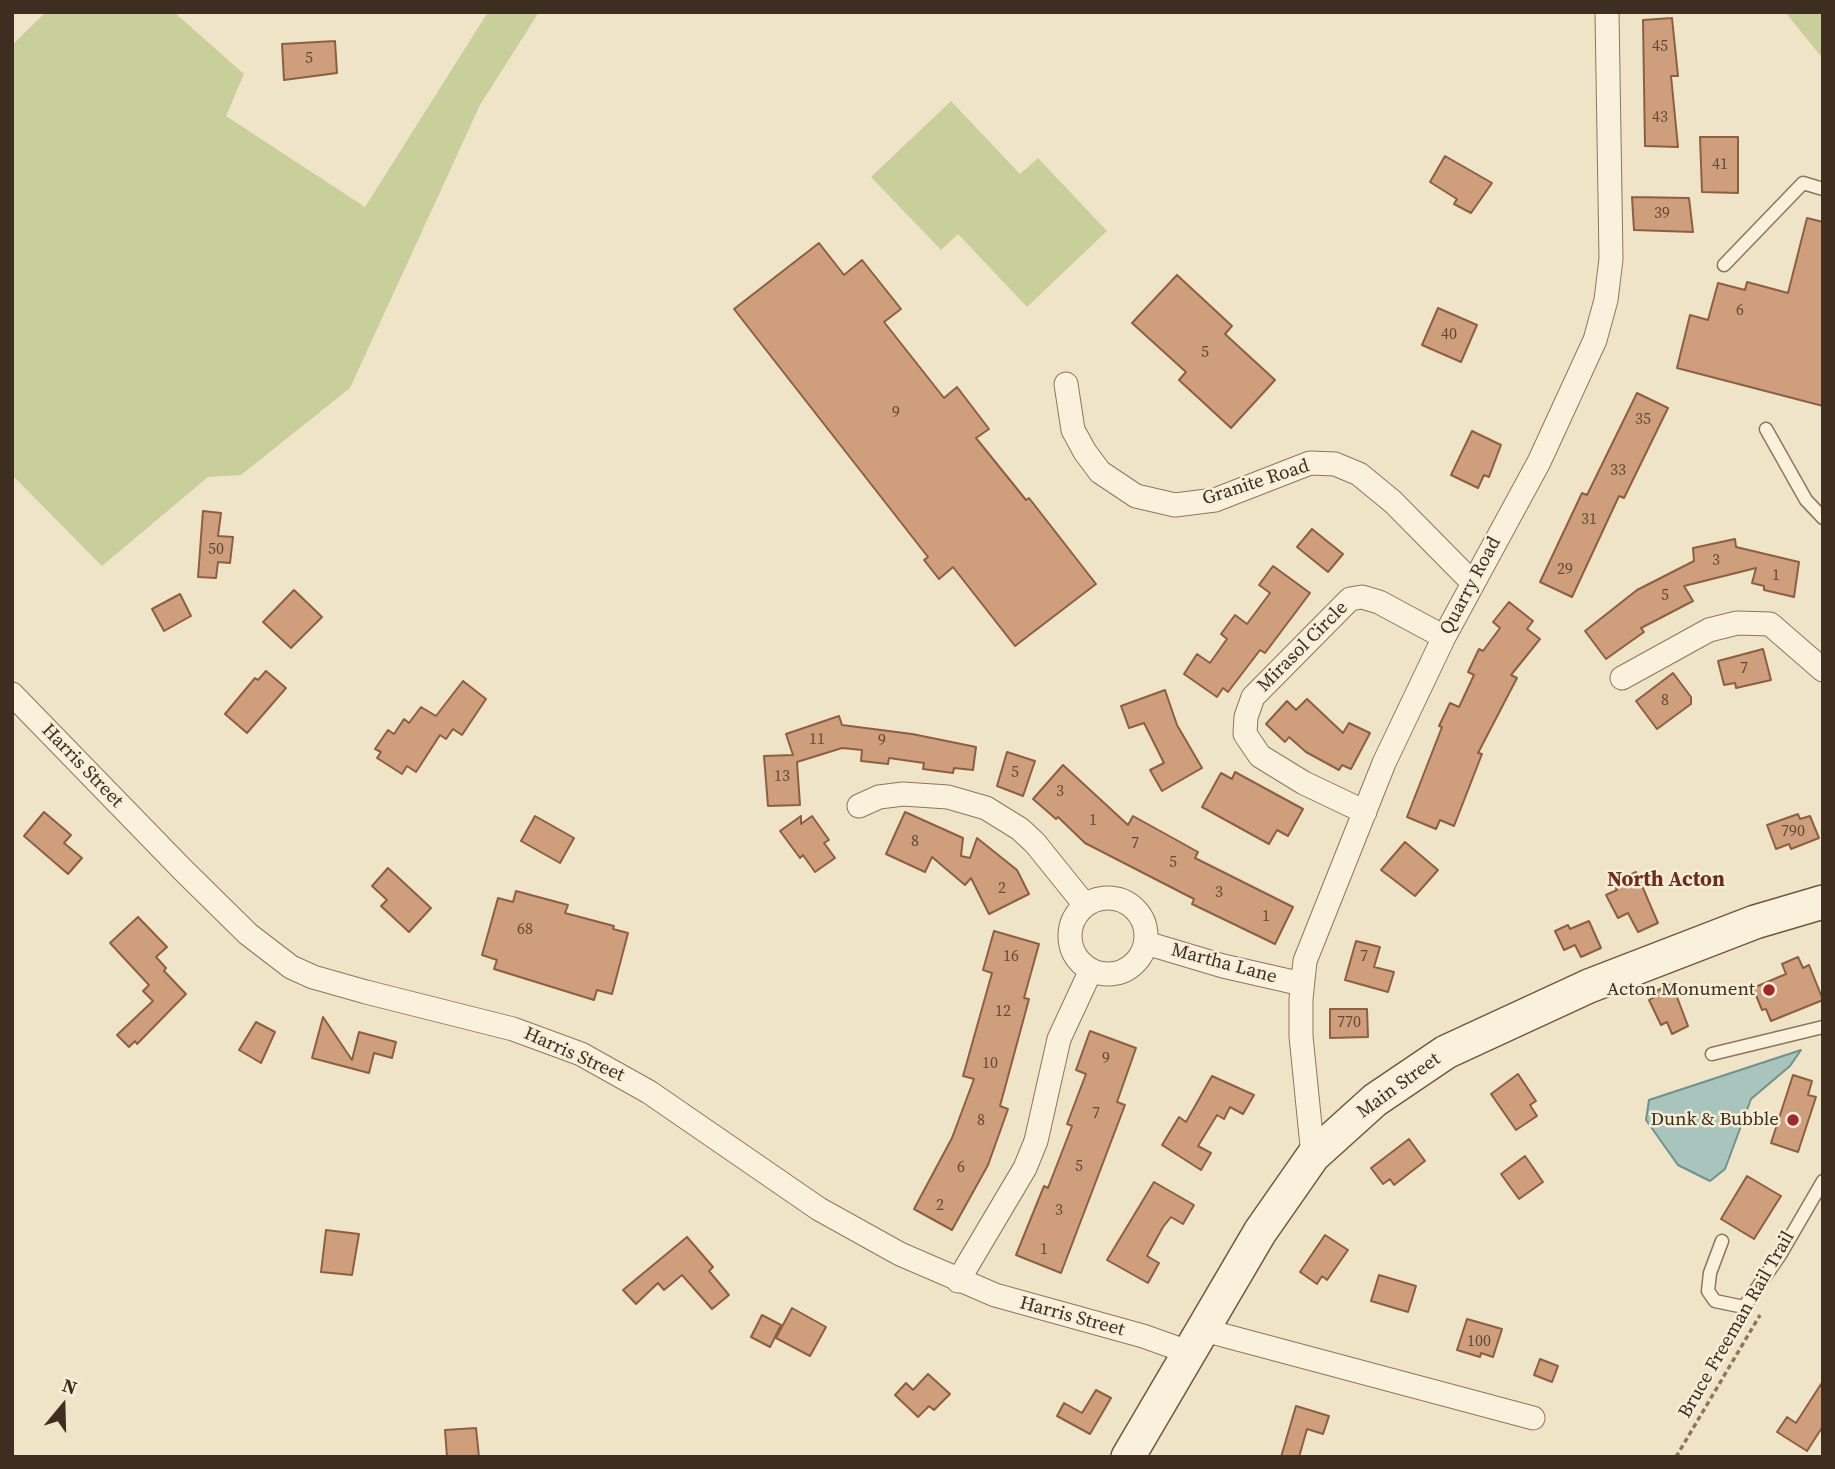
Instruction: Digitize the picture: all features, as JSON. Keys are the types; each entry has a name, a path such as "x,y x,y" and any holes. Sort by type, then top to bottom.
{"main road":[{"name":"Main Street","path":"1128,1457 1260,1232 1313,1156 1374,1100 1446,1052 1589,986 1755,922 1823,902"}],"street":[{"name":"Quarry Road","path":"1313,1156 1301,1036 1305,961 1365,812 1444,637 1563,412 1595,340 1606,300 1611,260 1607,12"},
{"name":"Granite Road","path":"1066,384 1073,430 1085,452 1100,472 1136,496 1175,505 1215,500 1310,463 1335,464 1359,474 1393,502 1472,582"},
{"name":"Mirasol Circle","path":"1365,812 1304,783 1260,756 1245,734 1253,697 1350,599 1362,597 1379,602 1444,637"},
{"path":"1622,678 1709,630 1737,623 1770,624 1823,670"},
{"name":"Harris Street","path":"12,694 248,934 290,967 353,989 513,1029 581,1054 649,1092 838,1221 958,1281 1017,1303 1143,1336 1194,1341 1533,1418"},
{"path":"859,806 879,797 903,794 948,797 986,808 1020,829 1035,843 1085,905"},
{"path":"1107,897 1129,903 1143,920 1146,943 1135,963 1122,971 1106,974 1091,970 1080,962 1070,943 1072,921 1085,905 1107,897"},
{"name":"Martha Lane","path":"1146,943 1223,966 1302,984"},
{"path":"958,1281 1025,1168 1036,1141 1059,1039 1091,970"}],"lane":[{"path":"1724,265 1803,183 1823,188"},
{"path":"1766,429 1806,500 1823,518"},
{"path":"1712,1054 1823,1027"},
{"path":"1722,1241 1710,1273 1708,1291 1715,1301 1745,1307 1780,1255 1823,1181"}],"path":[{"name":"Bruce Freeman Rail Trail","path":"1676,1457 1760,1314"}],"green space":[{"path":"46,12 174,12 244,74 226,116 365,207 488,12 539,12 480,105 350,388 241,475 208,477 102,566 12,475 12,45"},
{"path":"1785,12 1823,12 1823,59"},
{"path":"951,101 1020,174 1038,158 1107,231 1027,307 958,234 941,250 871,177"}],"water":[{"path":"1801,1050 1790,1066 1751,1099 1725,1169 1710,1181 1678,1165 1646,1120 1649,1100"}],"building":[{"path":"1672,18 1678,76 1671,76 1678,147 1645,146 1643,20"},
{"path":"335,41 337,73 284,80 282,44"},
{"path":"1700,137 1738,137 1738,193 1702,192"},
{"path":"1445,156 1492,183 1471,213 1454,204 1457,199 1430,182"},
{"path":"1632,197 1689,198 1693,232 1634,230"},
{"path":"1807,218 1823,222 1823,406 1677,368 1690,315 1708,320 1718,283 1745,290 1747,282 1788,293"},
{"path":"819,243 844,275 862,260 901,309 884,322 944,398 957,387 989,429 976,438 1026,500 1029,498 1096,584 1015,646 953,567 939,579 924,560 928,557 734,309"},
{"path":"1177,275 1232,326 1225,334 1275,380 1231,428 1179,380 1186,372 1132,323"},
{"path":"1438,308 1477,325 1461,362 1422,345"},
{"path":"1637,393 1668,408 1624,498 1619,496 1572,597 1540,582 1582,493 1587,495"},
{"path":"1472,431 1501,445 1489,477 1484,475 1478,488 1451,475"},
{"path":"203,511 221,513 218,536 233,537 230,563 218,562 216,578 198,577"},
{"path":"1312,529 1343,554 1328,572 1297,547"},
{"path":"1735,539 1736,547 1799,562 1794,597 1764,590 1764,586 1752,583 1756,568 1684,586 1693,601 1641,628 1644,632 1606,659 1585,631 1637,590 1694,561 1693,548"},
{"path":"1273,566 1310,593 1265,653 1260,650 1228,692 1223,688 1217,697 1184,674 1197,654 1210,663 1227,639 1221,634 1235,615 1247,624 1270,593 1259,585"},
{"path":"294,590 322,617 291,648 263,622"},
{"path":"180,594 191,616 164,631 152,609"},
{"path":"1509,602 1533,621 1527,629 1540,639 1511,675 1517,678 1478,753 1482,754 1454,826 1440,820 1436,829 1407,817 1442,727 1439,726 1450,703 1459,707 1474,675 1468,672 1479,649 1483,651 1500,628 1493,622"},
{"path":"1763,649 1771,680 1736,688 1735,683 1724,685 1718,661"},
{"path":"266,671 286,688 247,733 225,714 255,678 258,680"},
{"path":"1673,673 1691,697 1691,704 1657,729 1636,701"},
{"path":"463,681 486,699 462,735 453,729 446,739 440,735 416,772 407,766 402,774 377,758 381,752 375,749 388,730 394,734 404,719 409,723 421,707 436,716"},
{"path":"1165,690 1177,725 1202,768 1162,791 1150,770 1164,763 1144,723 1129,728 1121,706"},
{"path":"1307,699 1343,733 1349,723 1370,733 1351,769 1342,765 1339,770 1306,752 1289,737 1285,742 1266,724 1287,701 1296,710"},
{"path":"839,716 842,725 912,734 976,747 973,770 954,768 953,773 923,769 924,763 889,758 888,764 861,761 862,750 842,748 797,762 800,805 768,806 764,756 793,755 786,734"},
{"path":"1007,752 1035,761 1023,796 997,786"},
{"path":"1063,765 1128,825 1133,816 1198,852 1195,858 1293,907 1275,944 1192,904 1194,899 1085,843 1058,817 1056,819 1033,799"},
{"path":"1235,772 1303,809 1288,836 1277,830 1269,844 1202,807 1221,773 1232,779"},
{"path":"44,812 71,835 64,843 82,858 68,874 24,836"},
{"path":"905,812 963,838 961,856 970,858 977,838 1017,870 1029,894 989,914 971,878 965,885 932,857 925,872 886,854"},
{"path":"1798,814 1800,819 1810,816 1819,838 1791,849 1789,844 1776,849 1767,825"},
{"path":"535,816 574,838 560,863 521,841"},
{"path":"801,816 801,824 812,816 829,840 824,843 835,858 815,872 803,855 800,858 780,831"},
{"path":"1405,842 1438,870 1415,896 1381,870"},
{"path":"388,868 431,908 409,932 381,906 387,900 372,886"},
{"path":"1636,872 1658,923 1638,932 1628,913 1618,918 1606,895 1617,890 1613,883"},
{"path":"516,891 568,905 565,913 614,926 613,929 628,933 612,994 597,990 594,1000 494,969 497,960 482,955 498,898 513,902"},
{"path":"138,917 167,947 156,957 166,968 164,971 186,994 137,1044 135,1041 129,1047 117,1035 153,1001 143,991 149,985 110,943"},
{"path":"1589,921 1601,948 1581,957 1575,945 1564,950 1555,931 1568,925 1570,929"},
{"path":"994,931 1039,944 1024,998 1029,999 1000,1106 1008,1109 988,1165 952,1230 914,1209 952,1138 974,1079 963,1076 992,973 983,970"},
{"path":"1356,941 1380,947 1374,967 1394,972 1388,992 1345,980"},
{"name":"Acton Monument","path":"1798,957 1803,968 1809,965 1823,1000 1771,1021 1766,1009 1762,1010 1753,988 1786,974 1782,964"},
{"path":"1672,984 1688,1026 1672,1034 1667,1022 1661,1025 1649,1000 1658,995 1656,991"},
{"path":"1330,1009 1367,1009 1368,1037 1330,1038"},
{"path":"323,1017 352,1060 359,1032 396,1042 392,1058 374,1053 369,1073 312,1058"},
{"path":"256,1022 275,1032 261,1063 239,1050"},
{"path":"1090,1031 1136,1048 1117,1102 1125,1105 1061,1273 1016,1255 1044,1186 1048,1188 1072,1126 1067,1124 1086,1074 1076,1070"},
{"path":"1518,1074 1536,1101 1530,1105 1537,1116 1516,1130 1491,1094"},
{"name":"Dunk & Bubble","path":"1793,1075 1812,1081 1808,1095 1816,1097 1798,1152 1771,1143"},
{"path":"1212,1076 1254,1095 1243,1114 1230,1107 1224,1119 1217,1115 1198,1146 1211,1153 1201,1170 1162,1145 1179,1117 1186,1122"},
{"path":"1409,1139 1425,1161 1394,1185 1390,1179 1383,1184 1371,1168"},
{"path":"1525,1156 1543,1182 1519,1199 1501,1174"},
{"path":"1747,1176 1781,1196 1754,1239 1721,1219"},
{"path":"1154,1182 1194,1205 1183,1224 1171,1217 1163,1227 1147,1256 1159,1263 1148,1283 1107,1260"},
{"path":"326,1230 359,1234 352,1275 321,1272"},
{"path":"1325,1235 1348,1250 1327,1280 1322,1276 1317,1284 1300,1272"},
{"path":"687,1237 713,1267 709,1271 729,1295 712,1309 682,1275 664,1290 658,1283 636,1304 623,1290"},
{"path":"1379,1275 1416,1286 1408,1312 1371,1301"},
{"path":"792,1308 826,1327 810,1356 776,1338"},
{"path":"762,1315 781,1325 770,1347 751,1337"},
{"path":"1467,1319 1502,1329 1493,1357 1481,1353 1480,1357 1457,1350"},
{"path":"1540,1359 1558,1366 1552,1382 1534,1375"},
{"path":"928,1374 950,1394 934,1410 929,1406 918,1417 895,1395 906,1383 913,1390"},
{"path":"1823,1381 1823,1426 1807,1451 1777,1432 1787,1417 1796,1423"},
{"path":"1096,1390 1111,1398 1090,1434 1057,1416 1064,1403 1082,1413"},
{"path":"1296,1406 1329,1416 1323,1434 1307,1429 1299,1457 1281,1457"},
{"path":"476,1428 479,1457 447,1457 445,1430"}],"place":[{"name":"Acton Monument","path":"1769,990"},
{"name":"Dunk & Bubble","path":"1793,1120"}],"district":[{"name":"North Acton","path":"1666,881"}]}
